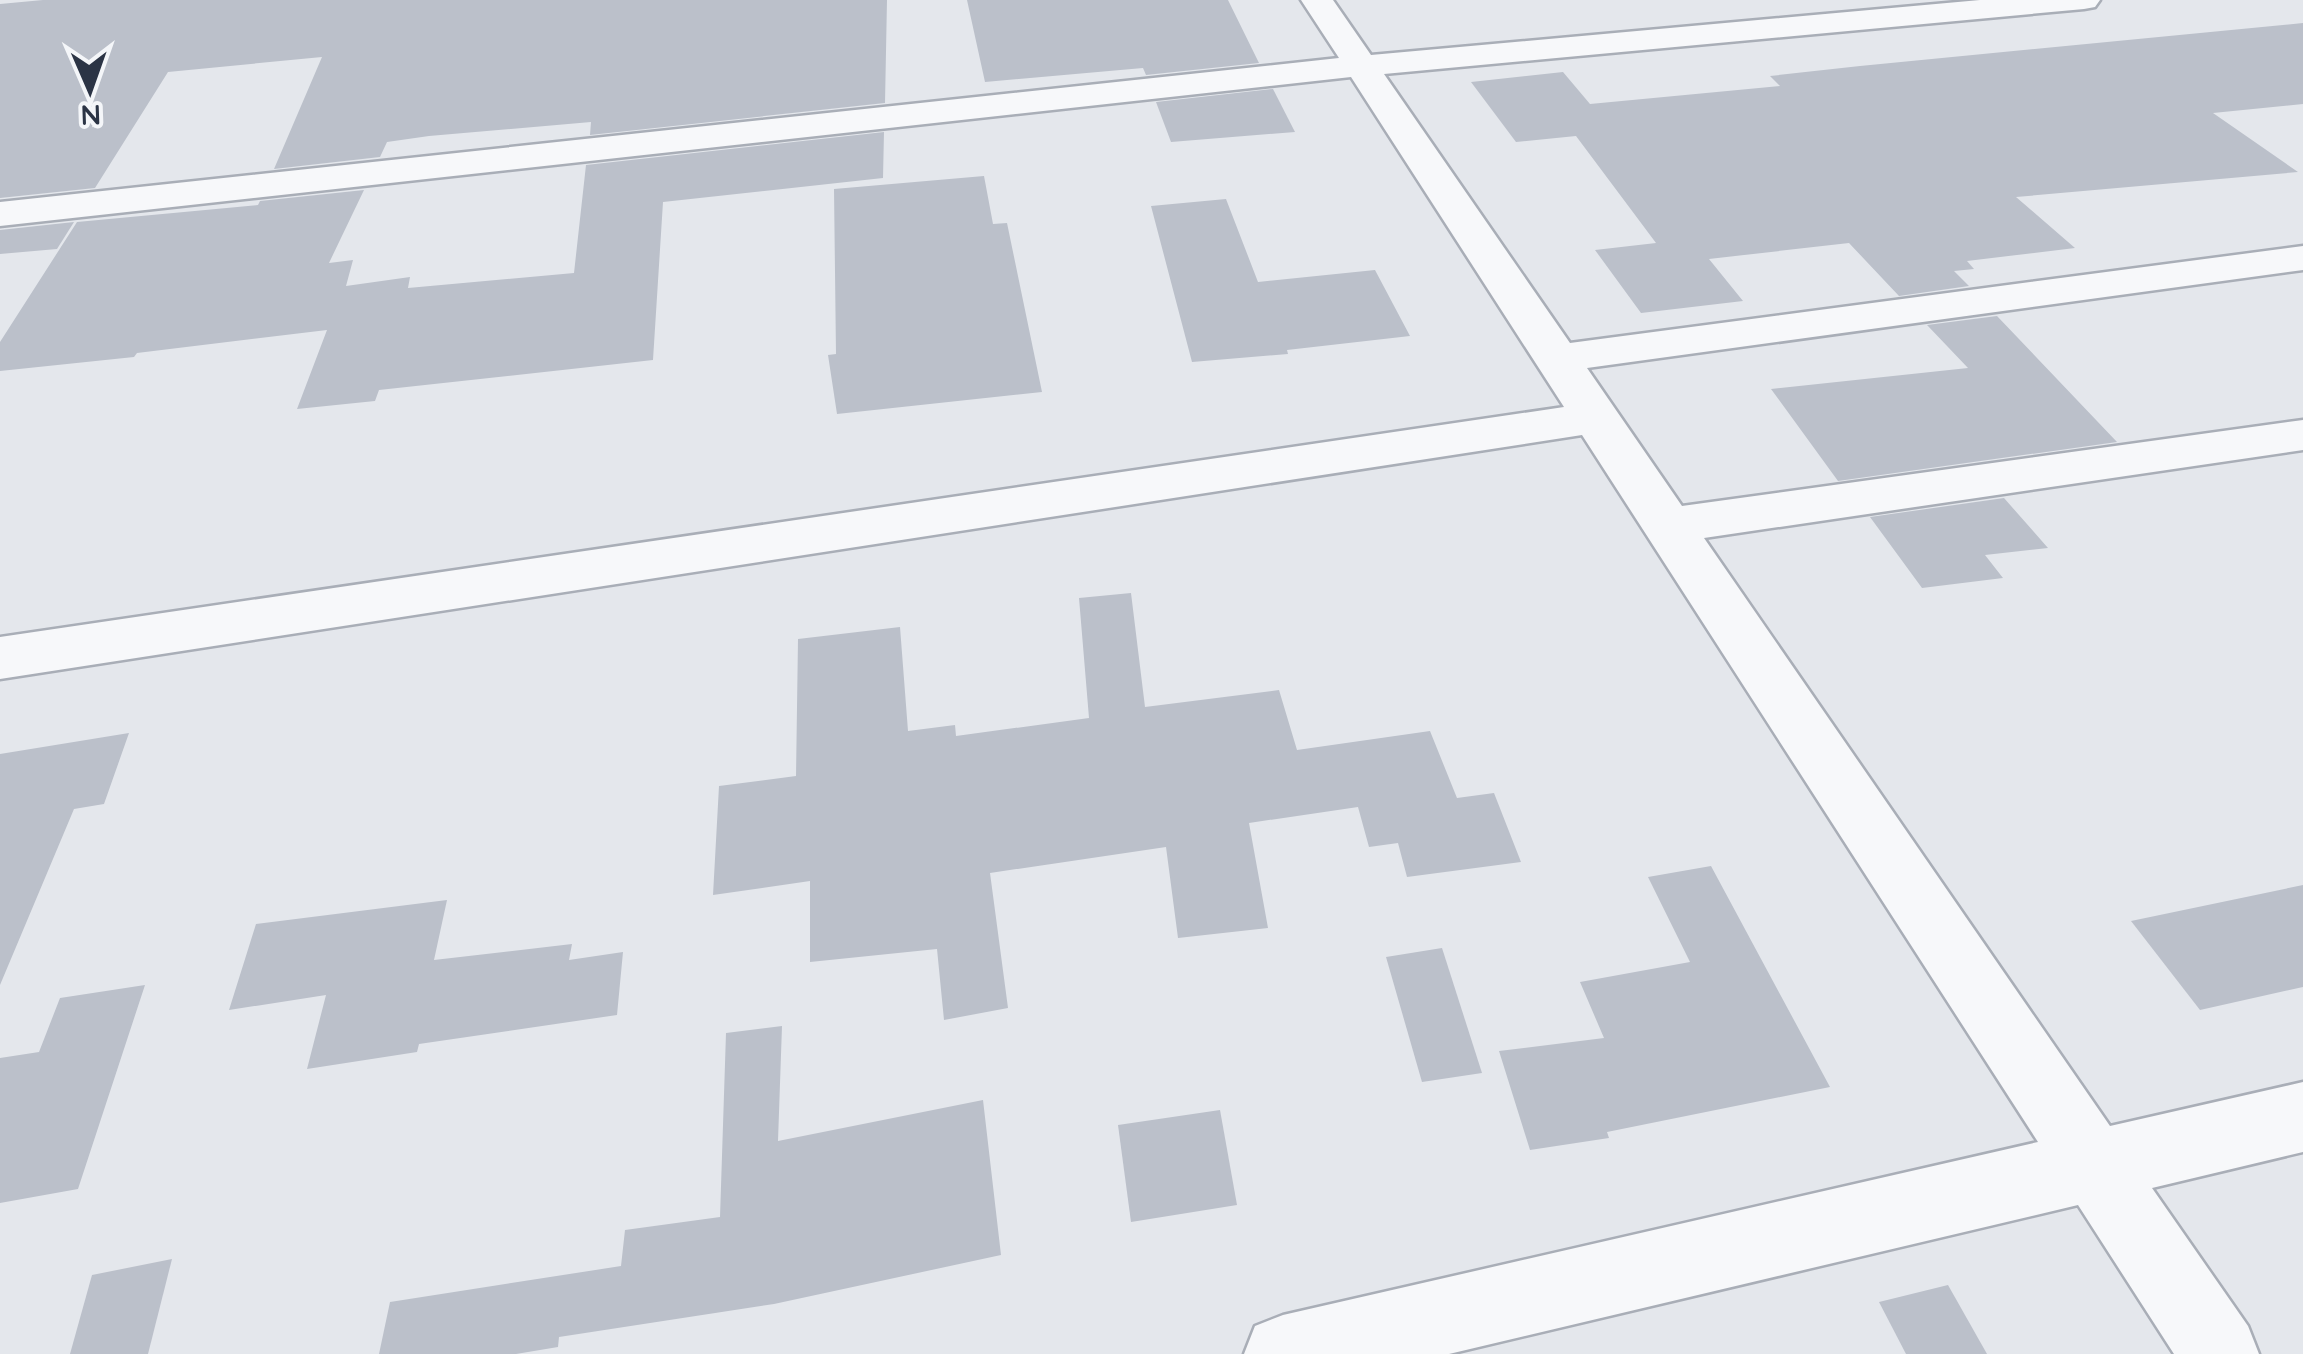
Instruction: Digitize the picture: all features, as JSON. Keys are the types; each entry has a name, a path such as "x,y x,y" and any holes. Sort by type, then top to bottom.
{"street":[{"path":"1317,0 2220,1354"},
{"path":"0,214 1362,66 2084,0"},
{"path":"1554,359 2303,258"},
{"path":"0,658 1594,418"},
{"path":"1666,526 2303,435"},
{"path":"1283,1354 2303,1118"}],"building":[{"path":"43,0 887,0 885,103 590,135 591,122 429,136 387,142 380,157 274,169 322,57 168,72 95,188 0,198 0,4"},
{"path":"967,0 1228,0 1259,63 1146,75 1143,68 985,82"},
{"path":"2303,23 2303,104 2213,113 2298,172 2016,197 2075,248 1967,261 1974,269 1954,271 1969,286 1899,296 1849,243 1709,259 1743,301 1641,313 1595,250 1656,243 1576,136 1516,142 1471,82 1563,72 1590,104 1780,86 1770,76"},
{"path":"1273,89 1295,132 1171,142 1156,102"},
{"path":"884,132 883,178 663,202 653,360 379,390 375,401 297,409 327,330 0,371 0,342 77,222 258,205 260,201 364,190 329,263 353,260 346,286 410,277 408,288 574,273 586,165"},
{"path":"984,176 993,224 1007,223 1042,392 837,414 828,355 836,354 834,189"},
{"path":"1226,199 1258,282 1375,270 1410,336 1287,350 1288,354 1192,362 1151,206"},
{"path":"74,222 57,249 0,254 0,230"},
{"path":"1997,316 2117,442 1838,481 1771,389 1968,368 1927,325"},
{"path":"2004,498 2048,548 1985,555 2003,578 1922,588 1870,517"},
{"path":"1131,593 1145,707 1279,690 1297,750 1430,731 1457,798 1494,793 1521,862 1407,877 1398,843 1369,847 1358,807 1249,823 1268,928 1178,938 1166,847 990,873 1008,1008 944,1020 937,949 810,962 810,881 713,895 719,786 796,776 798,639 900,627 908,731 955,725 956,736 1089,718 1079,598"},
{"path":"129,733 104,804 74,809 0,985 0,754"},
{"path":"1711,866 1830,1087 1607,1132 1609,1138 1530,1150 1499,1051 1604,1038 1580,982 1690,962 1648,877"},
{"path":"2303,885 2303,987 2200,1010 2131,921"},
{"path":"447,900 434,960 572,944 569,960 623,952 617,1015 419,1044 417,1052 307,1069 326,995 229,1010 256,924"},
{"path":"1442,948 1482,1073 1422,1082 1386,957"},
{"path":"145,985 78,1189 0,1203 0,1058 39,1052 60,998"},
{"path":"782,1026 778,1141 983,1100 1001,1255 774,1304 559,1337 558,1347 516,1354 379,1354 390,1302 621,1266 625,1230 720,1217 726,1033"},
{"path":"1220,1110 1237,1205 1131,1222 1118,1125"},
{"path":"172,1259 148,1354 70,1354 92,1275"},
{"path":"1948,1285 1987,1354 1906,1354 1879,1302"}]}
